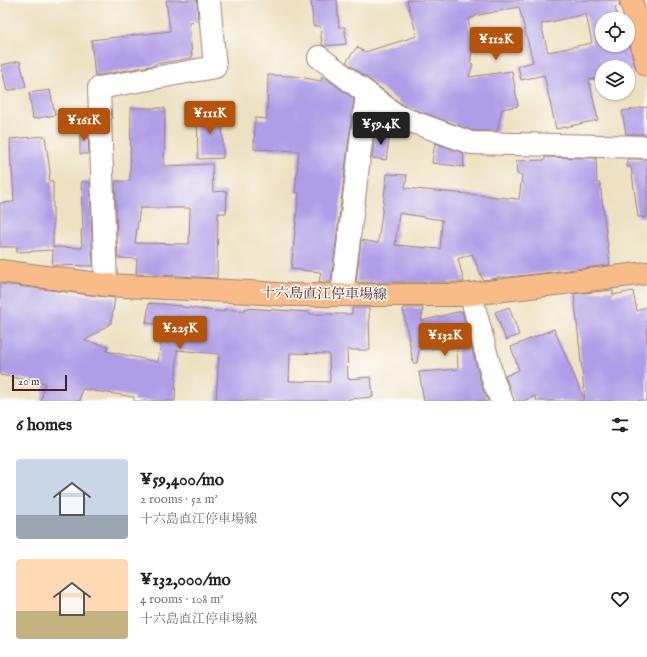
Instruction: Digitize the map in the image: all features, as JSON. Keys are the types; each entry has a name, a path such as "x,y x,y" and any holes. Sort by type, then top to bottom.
{"main road":[{"path":"631,0 647,65"},
{"name":"十六島直江停車場線","path":"0,271 106,285 249,292 289,296 472,295 647,273"}],"street":[{"path":"106,285 99,88 215,67 209,0"},
{"path":"319,57 397,116 471,143 647,147"},
{"path":"342,296 367,93"},
{"path":"472,295 494,383 502,401"}],"building":[{"path":"166,0 197,0 198,21 189,22 192,58 95,76 91,40 170,31"},
{"path":"311,0 337,0 339,27 345,27 346,44 322,45 320,26 313,26"},
{"path":"407,0 619,0 620,6 615,7 616,12 595,12 595,52 631,52 633,60 595,60 595,79 589,80 598,120 556,129 544,75 521,80 518,66 533,62 519,7 474,16 475,17 468,19 473,47 470,63 473,64 469,77 512,71 518,106 502,109 497,131 473,131 403,105 346,62 357,47 365,52 417,36","holes":["586,14 592,43 548,52 541,24"]},
{"path":"20,61 26,87 7,91 1,65"},
{"path":"268,75 294,76 321,81 322,76 354,99 331,282 319,282 321,272 291,269 299,193 295,192 299,151 254,149 255,118 267,119"},
{"path":"50,90 55,115 33,119 29,93"},
{"path":"647,107 647,134 626,134 622,111"},
{"path":"131,108 165,108 164,166 212,164 213,192 227,191 226,213 218,213 217,278 136,274 137,259 118,258 115,181 130,181","holes":["140,208 190,208 189,244 135,243"]},
{"path":"222,111 223,158 198,159 197,112"},
{"path":"80,130 88,130 89,154 80,154"},
{"path":"375,131 390,134 386,160 372,158"},
{"path":"45,136 50,172 49,181 53,181 53,247 82,248 81,230 83,230 81,182 90,182 93,266 52,265 53,250 17,252 17,247 0,247 0,203 14,202 10,139"},
{"path":"435,143 463,153 464,167 432,163"},
{"path":"545,157 596,158 597,183 600,183 610,265 510,277 497,277 498,278 483,280 472,254 458,259 464,282 356,282 361,240 378,243 387,174 407,175 405,188 519,199 522,175 517,174 516,161 545,160","holes":["399,213 442,220 440,249 395,245"]},
{"path":"627,159 647,159 647,217 638,217 631,167 627,167"},
{"path":"0,284 115,298 111,323 85,341 108,346 106,351 158,362 163,325 146,323 149,303 224,312 224,309 245,311 245,308 309,312 309,314 352,314 352,308 369,308 370,350 347,350 348,379 371,377 373,397 348,399 349,401 216,401 219,354 177,350 175,401 134,401 134,397 82,389 80,401 41,401 45,383 0,375","holes":["290,353 329,354 330,382 289,381"]},
{"path":"613,290 613,295 633,291 637,311 647,306 647,401 585,401 574,294"},
{"path":"509,307 519,335 506,340 495,312"},
{"path":"403,308 423,308 421,321 462,311 482,386 488,401 424,401 419,372 458,369 457,348 419,349 417,363 413,363"},
{"path":"554,329 585,401 537,401 535,396 523,401 514,401 505,376 519,370 511,347"}]}
